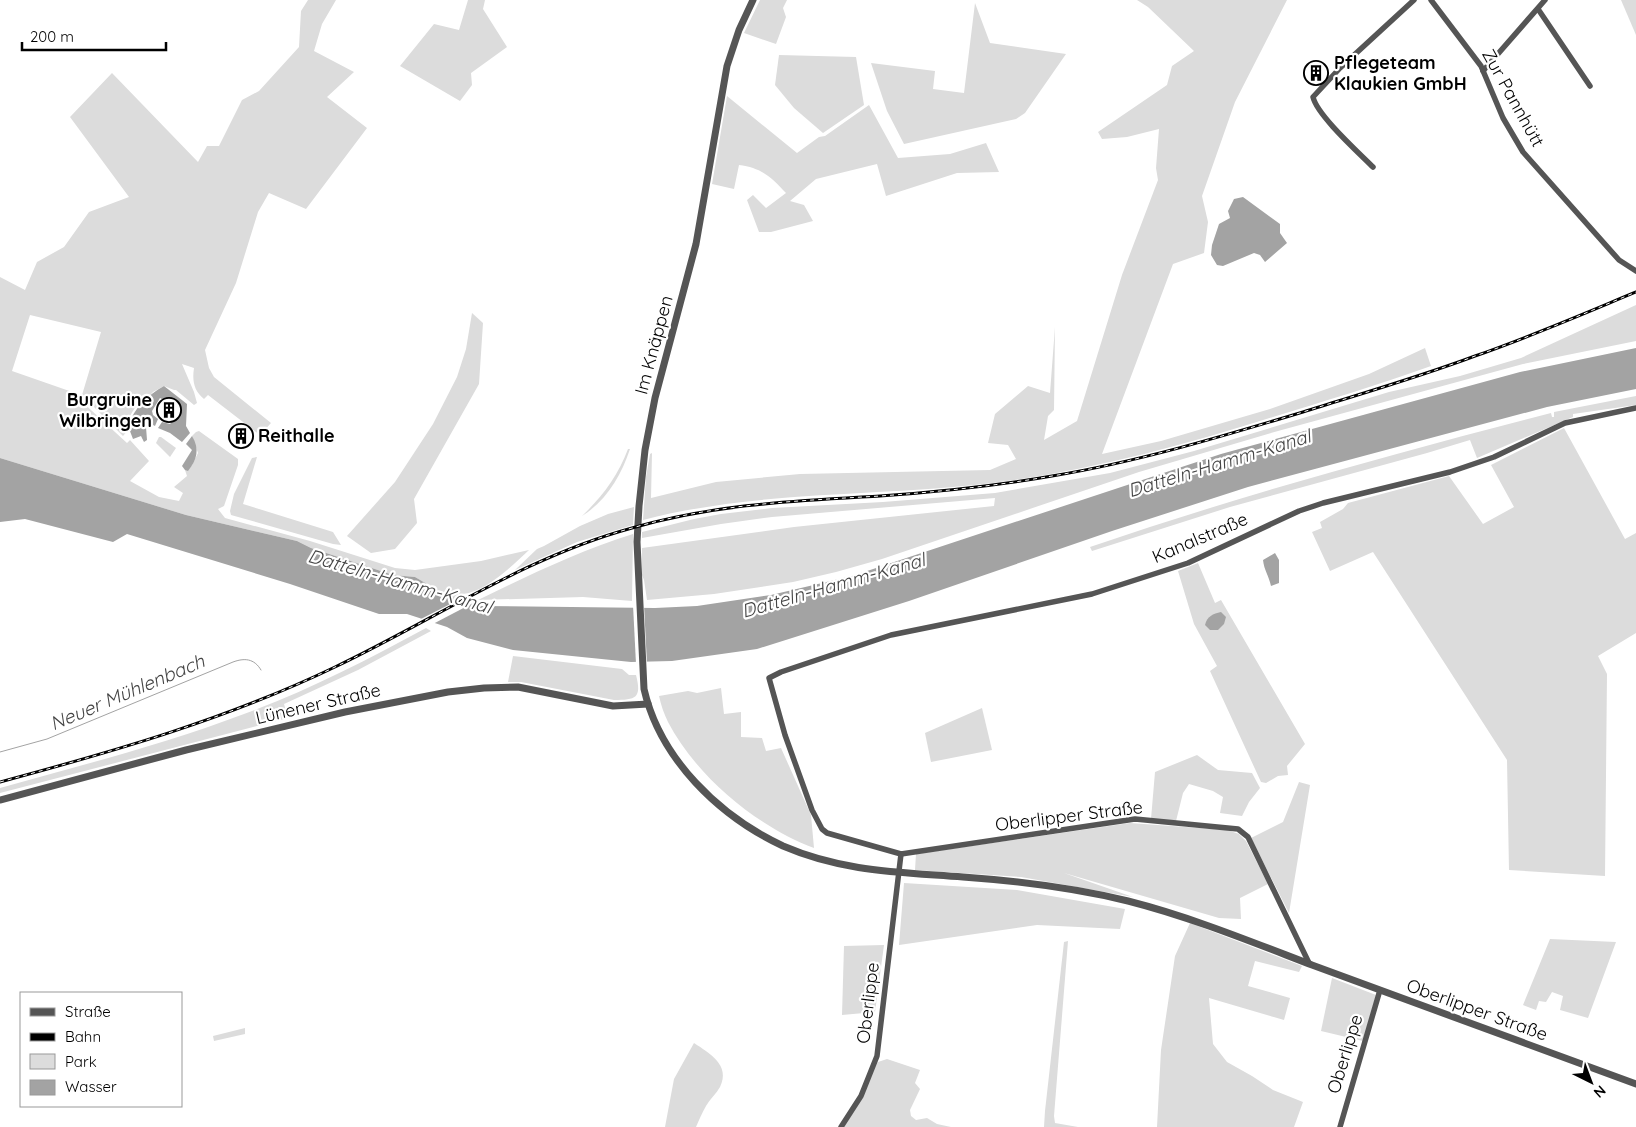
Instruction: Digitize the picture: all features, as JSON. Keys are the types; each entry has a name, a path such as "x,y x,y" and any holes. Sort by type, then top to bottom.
{"street":[{"name":"Im Knäppen","path":"648,704 642,669 637,542 645,450 654,398 696,244 727,66 739,30 753,0"},
{"path":"1373,167 1317,106 1313,97 1334,74 1414,0"},
{"name":"Zur Pannhütt","path":"1431,0 1483,71 1503,118 1523,152 1619,260 1636,271"},
{"path":"1483,71 1545,0"},
{"path":"1538,9 1590,86"},
{"name":"Kanalstraße","path":"769,678 891,635 1092,594 1188,563 1299,511 1323,503 1450,472 1494,457 1565,423 1636,408"},
{"name":"Oberlipper Straße","path":"769,678 785,735 812,810 822,829 834,835 901,854 1135,819 1238,829 1248,837 1309,963"},
{"name":"Lünener Straße","path":"0,800 186,750 345,712 448,692 518,687 613,706 648,704"},
{"name":"Oberlipper Straße","path":"648,704 661,737 685,770 714,800 741,821 781,845 824,861 867,870 1013,881 1095,894 1178,916 1636,1084"},
{"path":"899,873 901,854"},
{"name":"Oberlippe","path":"841,1127 862,1096 877,1056 899,873"},
{"name":"Oberlippe","path":"1340,1127 1380,990"}],"green space":[{"path":"308,0 336,0 322,24 314,51 354,72 327,97 367,128 306,209 269,193 258,212 236,283 205,350 209,368 214,377 271,423 260,435 208,395 204,399 194,385 194,368 182,364 197,403 194,405 176,390 164,386 153,392 145,401 142,399 136,406 128,422 128,430 123,436 82,395 101,332 30,315 12,371 78,394 79,399 127,443 130,440 149,461 130,481 159,497 179,501 183,493 174,487 187,476 185,470 188,470 192,465 198,453 192,436 199,431 238,459 238,465 224,506 218,509 225,518 310,541 395,568 415,570 481,561 529,550 490,583 481,589 463,594 459,599 446,595 415,577 393,575 311,548 297,541 186,515 0,458 0,277 25,290 37,262 64,247 89,212 129,197 70,117 112,73 198,162 207,146 219,146 242,100 259,91 299,47 301,11"},
{"path":"468,0 485,0 483,9 507,47 471,73 472,85 460,101 400,66 434,24 459,30"},
{"path":"760,0 787,0 783,8 786,17 776,44 744,33"},
{"path":"1137,0 1287,0 1235,102 1202,196 1208,222 1204,253 1173,264 1102,454 1161,441 1270,409 1369,374 1425,348 1431,366 1352,393 1204,438 1064,472 993,483 729,504 686,510 643,520 646,477 650,454 652,453 651,498 716,482 800,474 990,470 1016,459 1008,445 988,443 995,414 1028,386 1050,393 1055,327 1054,410 1048,416 1044,440 1077,421 1122,275 1158,180 1156,168 1159,129 1127,137 1102,139 1098,132 1167,85 1172,66 1194,51 1148,7"},
{"path":"1621,0 1636,0 1636,35"},
{"path":"975,3 990,43 1066,54 1025,113 1016,119 904,144 887,111 871,63 935,71 933,89 964,93"},
{"path":"779,55 856,57 864,105 823,133 794,108 775,85"},
{"path":"727,96 797,153 869,105 898,158 950,154 986,143 999,172 957,173 886,196 877,164 816,179 790,201 804,205 813,221 771,232 759,232 747,200 753,195 766,208 786,193 766,174 754,168 739,165 734,189 712,184"},
{"path":"1636,305 1636,341 1523,364 1278,431 1139,472 882,559 836,572 793,582 714,594 647,600 642,575 642,548 794,527 994,506 995,498 772,517 642,538 642,532 721,514 772,508 995,493 1110,473 1194,451 1389,392 1460,376 1521,358"},
{"path":"472,313 483,323 479,384 414,499 417,523 395,549 371,553 347,536 395,482 433,424 457,377 466,349"},
{"path":"1636,396 1636,405 1573,414 1573,417 1477,458 1470,440 1230,507 1092,551 1090,547 1262,492 1377,459 1551,413 1552,417 1554,417 1554,412"},
{"path":"1564,428 1625,539 1636,533 1636,633 1598,656 1607,674 1605,876 1509,870 1507,760 1373,552 1330,571 1312,532 1322,528 1320,522 1343,509 1348,503 1449,476 1483,524 1514,507 1491,465"},
{"path":"159,437 176,448 170,457 156,443"},
{"path":"628,449 630,449 626,459 612,487 591,510 582,516 609,486"},
{"path":"257,457 243,504 333,532 341,545 231,515 230,511 234,494 252,458"},
{"path":"634,507 633,525 577,542 515,570 537,549 580,526 608,514"},
{"path":"633,534 632,601 583,597 478,600 574,556"},
{"path":"1198,563 1215,603 1221,600 1305,744 1287,766 1288,775 1278,776 1266,783 1261,782 1210,671 1217,666 1194,624 1178,571"},
{"path":"426,628 431,631 358,670 284,704 288,718 0,793 0,788 154,745 267,705 337,674"},
{"path":"513,656 622,669 629,675 636,675 638,683 637,693 632,698 614,700 521,682 508,682"},
{"path":"721,688 724,714 741,712 741,737 762,738 766,751 781,748 811,815 814,848 771,827 730,797 695,762 668,722 659,696 688,691 697,693"},
{"path":"982,708 992,750 931,762 925,733"},
{"path":"1197,755 1218,770 1252,773 1260,788 1249,802 1242,816 1220,813 1223,797 1213,791 1189,784 1183,793 1176,821 1151,819 1155,772"},
{"path":"1299,782 1310,785 1289,913 1251,838 1283,822"},
{"path":"1130,823 1227,830 1239,834 1246,841 1268,884 1240,898 1241,919 1219,918 1064,873 1133,897 1021,877 915,870 916,854"},
{"path":"904,883 1017,890 1125,909 1120,929 1037,925 899,945"},
{"path":"1190,923 1302,966 1299,972 1255,961 1248,986 1290,998 1284,1020 1209,998 1213,1044 1227,1062 1273,1090 1303,1102 1294,1127 1157,1127 1161,1050 1175,956"},
{"path":"1550,939 1616,942 1588,1018 1560,1010 1563,996 1552,992 1546,1002 1539,1001 1536,1010 1523,1005"},
{"path":"1068,941 1054,1116 1055,1123 1078,1127 1044,1127 1064,942"},
{"path":"884,945 875,1012 842,1015 844,946"},
{"path":"1332,978 1376,995 1363,1041 1321,1031"},
{"path":"245,1028 245,1034 214,1041 213,1036"},
{"path":"694,1043 717,1060 723,1072 723,1079 720,1087 706,1106 696,1127 665,1127 674,1079"},
{"path":"887,1059 920,1070 915,1083 920,1089 910,1110 911,1116 916,1120 927,1118 937,1124 951,1127 843,1127 863,1097 872,1070 878,1062"}],"water":[{"path":"1243,197 1280,224 1280,233 1287,243 1265,262 1260,255 1254,253 1223,266 1217,265 1211,255 1212,245 1219,224 1230,218 1228,211 1234,199"},
{"name":"Datteln-Hamm-Kanal","path":"1636,348 1636,389 1547,407 1248,487 1112,531 909,601 757,649 672,661 631,662 513,650 467,638 447,627 407,614 379,614 290,584 127,534 113,542 25,519 0,522 0,458 186,515 297,541 311,548 393,575 415,577 446,595 482,606 655,608 697,606 771,595 852,576 1221,454 1520,372"},
{"path":"164,386 187,404 186,426 190,433 182,442 170,433 158,428 162,422 170,424 180,413 179,405 173,405 160,398 152,411 153,415 158,419 155,426 151,424 146,427 147,440 144,442 141,436 133,439 128,426 134,413 147,398"},
{"path":"192,436 197,450 194,463 188,471 182,466 192,450 186,444"},
{"path":"1275,553 1279,560 1279,583 1271,586 1263,560"},
{"path":"1221,612 1226,617 1224,624 1218,630 1210,630 1205,625 1207,619"}],"pier":[{"path":"462,598 475,602 431,625 419,620"},
{"path":"633,605 644,605 647,664 636,664"}],"waterway":[{"name":"Neuer Mühlenbach","path":"0,752 47,739 237,661 252,661 261,670"}],"railway":[{"path":"0,782 128,746 253,703 372,649 517,572 593,540 632,528 663,520 724,509 786,502 966,488 1031,480 1115,464 1241,431 1454,364 1636,292"}],"place":[{"name":"Pflegeteam Klaukien GmbH","path":"1316,73"},
{"name":"Burgruine Wilbringen","path":"169,410"},
{"name":"Reithalle","path":"241,436"}]}
